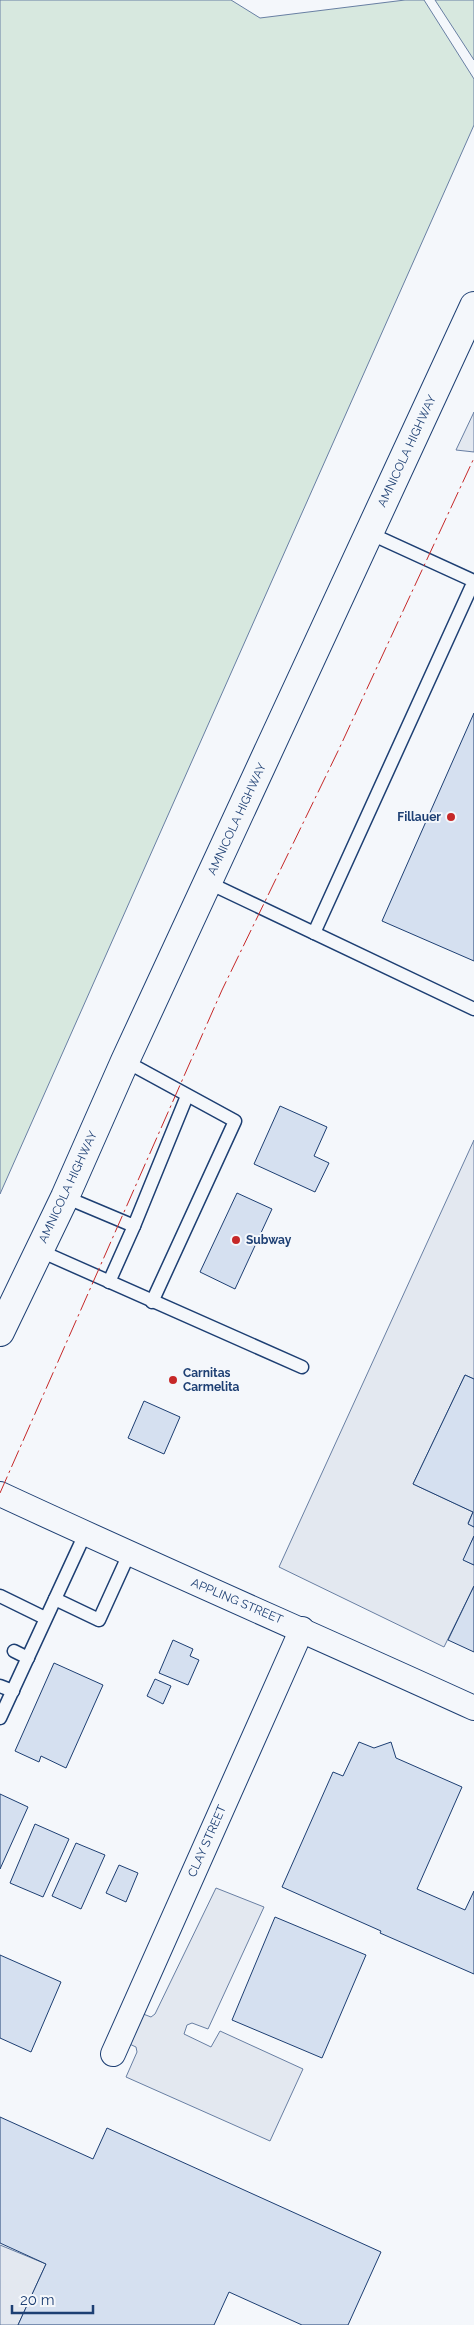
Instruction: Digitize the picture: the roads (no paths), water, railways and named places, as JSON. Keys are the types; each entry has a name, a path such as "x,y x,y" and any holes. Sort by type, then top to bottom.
{"main road":[{"name":"AMNICOLA HIGHWAY","path":"0,1332 474,306"}],"street":[{"name":"APPLING STREET","path":"0,1494 129,1554 302,1629 474,1708"},
{"name":"CLAY STREET","path":"113,2054 302,1629"}],"lane":[{"path":"314,933 474,581 369,533"},
{"path":"207,882 474,1009"},
{"path":"125,1061 235,1121 152,1302"},
{"path":"109,1282 187,1096"},
{"path":"64,1197 134,1226"},
{"path":"38,1250 302,1367"},
{"path":"0,1718 45,1618 86,1534"},
{"path":"55,1599 99,1620 129,1554"},
{"path":"0,1596 45,1618"},
{"path":"14,1651 28,1658"},
{"path":"0,1686 13,1692"}],"place":[{"name":"Fillauer","path":"451,817"},
{"name":"Subway","path":"236,1240"},
{"name":"Carnitas Carmelita","path":"173,1380"}]}
